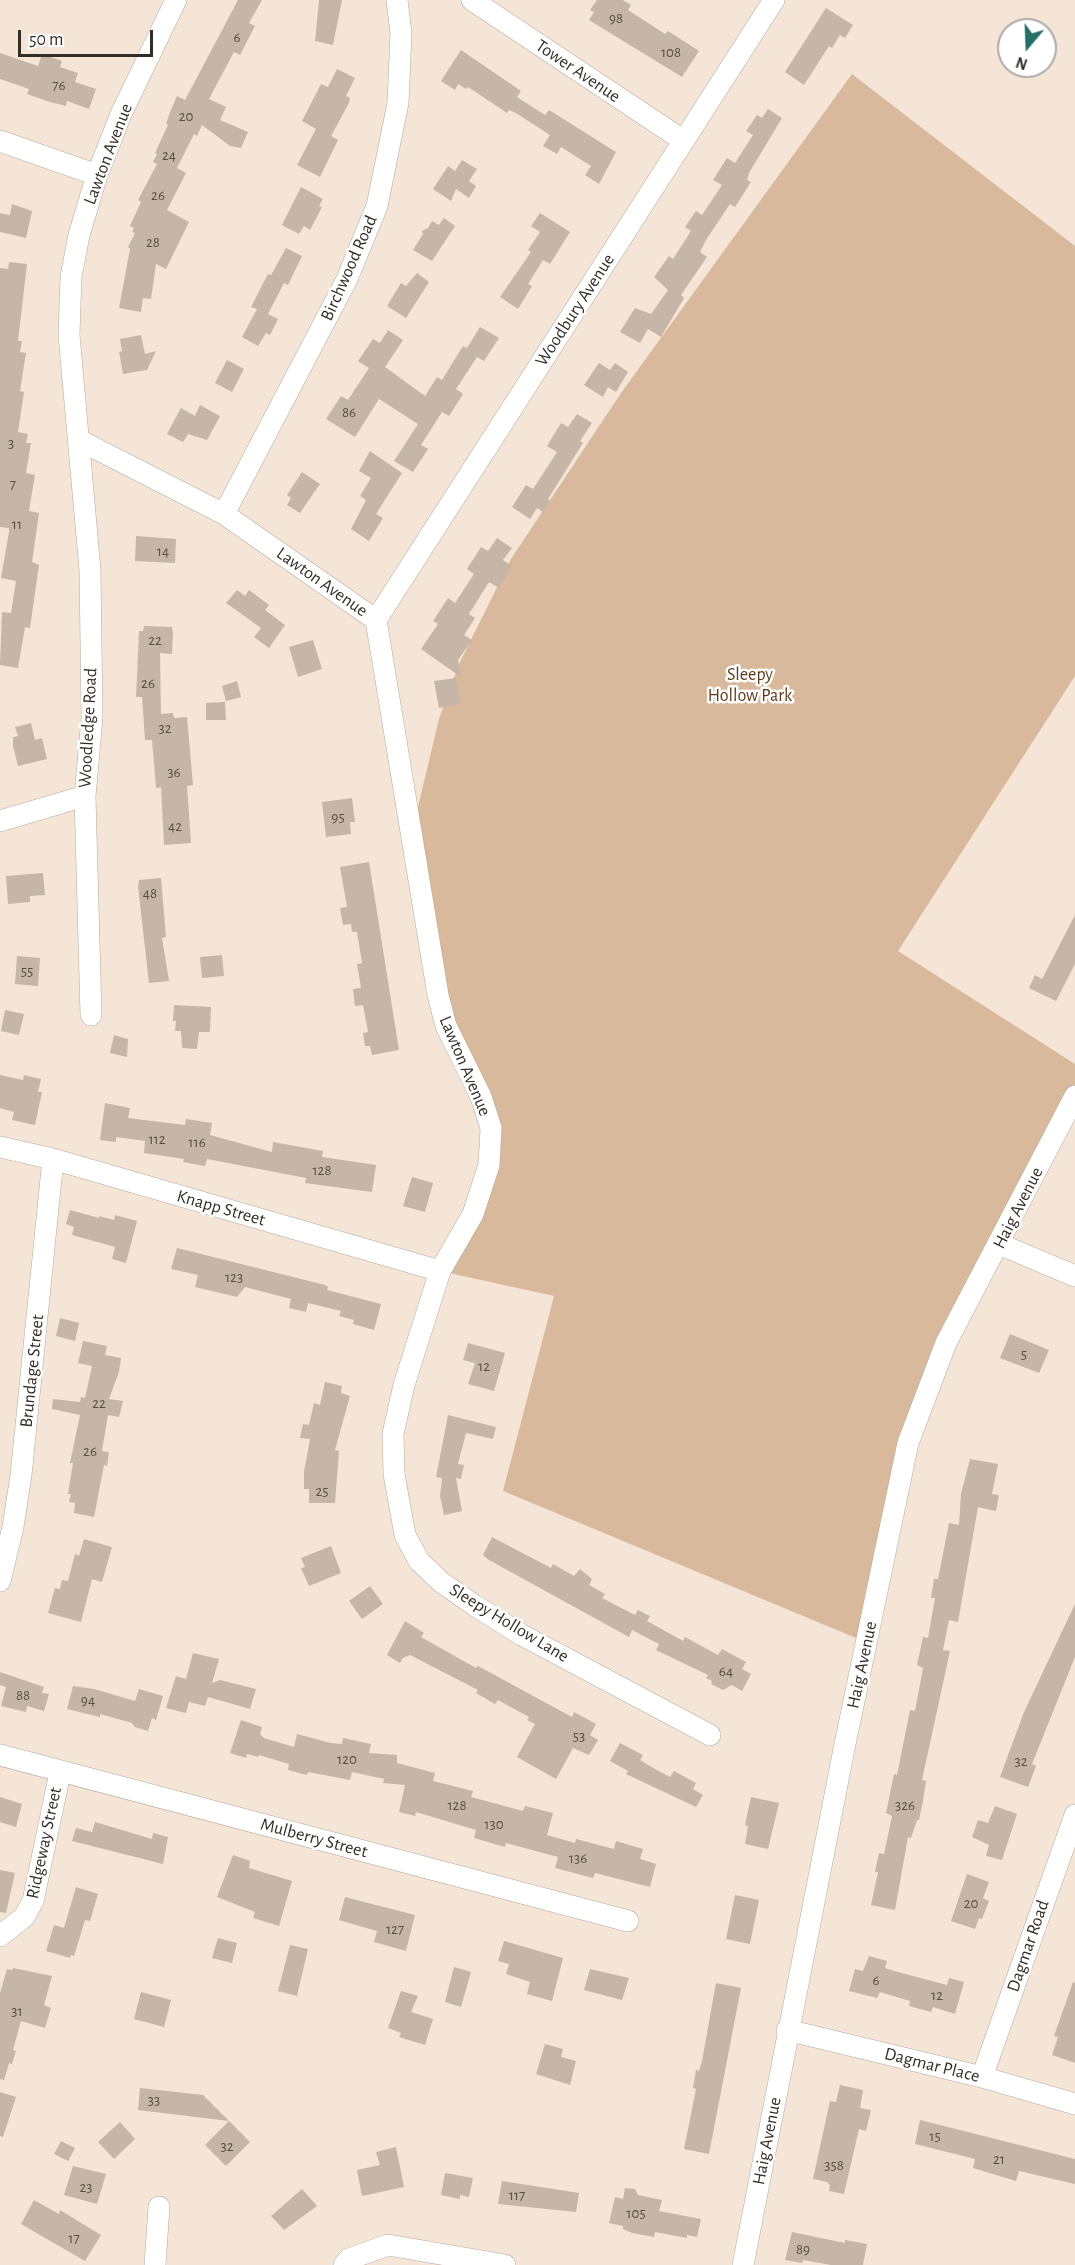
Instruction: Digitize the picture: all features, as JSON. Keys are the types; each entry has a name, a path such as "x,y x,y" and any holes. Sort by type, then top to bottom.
{"street":[{"name":"Lawton Avenue","path":"176,0 121,114 97,175 79,235 71,277 69,335 79,440 224,514 376,620 438,995 446,1026 481,1097 491,1128 489,1165 473,1214 440,1271"},
{"name":"Birchwood Road","path":"224,514 346,279 377,206 398,103 400,33 397,0"},
{"name":"Tower Avenue","path":"472,0 684,141"},
{"name":"Woodbury Avenue","path":"376,620 774,0"},
{"path":"0,141 97,175"},
{"name":"Woodledge Road","path":"79,440 90,570 92,718 85,796 92,1015"},
{"path":"0,820 85,796"},
{"name":"Haig Avenue","path":"743,2265 788,2030 908,1443 946,1343 1075,1096"},
{"name":"Knapp Street","path":"0,1147 54,1159 440,1271"},
{"name":"Brundage Street","path":"0,1581 13,1527 21,1475 54,1159"},
{"path":"999,1244 1075,1276"},
{"name":"Sleepy Hollow Lane","path":"440,1271 405,1384 393,1434 396,1486 405,1535 414,1552 441,1582 522,1635 710,1735"},
{"name":"Mulberry Street","path":"0,1755 60,1773 628,1921"},
{"name":"Ridgeway Street","path":"0,1936 24,1917 33,1901 60,1773"},
{"name":"Dagmar Road","path":"982,2077 1075,1815"},
{"name":"Dagmar Place","path":"788,2030 982,2077 1075,2104"},
{"path":"155,2265 159,2207"},
{"path":"344,2265 349,2259 388,2245 505,2265"}],"green space":[{"name":"Sleepy Hollow Park","path":"852,74 1075,246 1075,676 898,951 1075,1064 1075,1096 923,1400 868,1643 503,1491 554,1296 440,1271 459,1243 491,1128 446,1026 409,845 439,719 459,664 511,559 621,393"}],"building":[{"path":"238,0 262,0 249,23 255,26 240,55 234,52 209,99 226,107 220,120 248,132 241,148 230,146 202,125 197,136 194,134 177,168 186,173 167,210 189,222 166,269 156,264 151,299 143,298 141,312 119,308 130,249 128,247 135,233 132,232 134,228 130,226 141,202 138,200 157,164 153,162 157,154 155,153 168,125 166,124 170,112 177,96 185,100"},
{"path":"319,0 342,0 333,45 315,41"},
{"path":"597,0 623,0 631,5 628,10 665,34 668,31 699,51 682,77 589,20 594,12 590,10"},
{"path":"826,8 853,25 845,38 840,35 832,48 829,46 804,85 785,72"},
{"path":"461,50 521,91 517,97 545,115 549,110 616,152 599,184 585,175 591,166 561,147 557,154 543,146 550,135 516,113 509,110 507,113 468,87 466,89 458,84 455,90 441,81"},
{"path":"0,53 38,66 42,54 62,61 60,67 78,73 75,82 96,89 89,109 67,101 66,106 50,102 27,94 29,89 0,79"},
{"path":"337,69 355,78 346,96 350,98 349,103 331,136 338,140 320,177 297,165 316,129 302,121 321,84 328,87"},
{"path":"768,109 782,118 749,173 747,180 751,182 735,207 730,204 706,240 700,252 707,257 681,295 684,298 661,337 648,329 640,343 620,332 635,308 651,314 668,290 654,277 669,256 673,259 691,231 685,227 696,211 702,215 722,185 713,180 727,158 735,163 753,135 746,131 757,115 762,118"},
{"path":"462,160 477,169 469,181 476,186 469,198 456,189 451,201 433,189 448,166 455,171"},
{"path":"301,187 323,199 319,206 322,207 310,230 304,226 299,234 282,225"},
{"path":"12,204 32,211 26,238 0,232 0,213 10,215"},
{"path":"540,213 570,232 550,264 543,260 528,284 532,286 518,309 500,297 531,252 528,250 540,232 531,226"},
{"path":"444,218 455,226 432,261 413,250 423,234 422,231 428,228 432,221 439,225"},
{"path":"286,248 302,256 288,285 284,283 268,314 278,319 270,335 266,333 258,346 242,337 257,309 251,307 268,274 271,275"},
{"path":"9,262 27,264 18,341 22,341 20,352 26,353 20,391 24,392 18,432 28,434 26,443 31,443 26,473 35,475 29,511 39,513 32,562 39,565 30,628 25,627 18,668 0,665 2,612 11,613 16,581 1,578 9,528 0,527 0,268 8,269"},
{"path":"417,273 429,282 406,318 387,306 401,283 406,286"},
{"path":"480,327 499,338 484,361 477,357 456,389 463,394 449,416 442,412 421,445 428,449 413,472 394,461 418,424 379,399 355,437 326,419 341,396 348,400 369,368 358,361 373,339 380,343 388,330 403,340 385,367 425,396 437,377 442,380 463,346 467,348"},
{"path":"141,335 145,354 156,351 147,370 123,374 119,352 122,351 120,339"},
{"path":"227,360 244,369 232,392 215,383"},
{"path":"599,363 610,370 615,363 628,372 616,392 608,387 603,397 584,385"},
{"path":"200,405 220,416 207,440 188,434 183,442 167,434 181,408 195,416"},
{"path":"577,414 592,423 580,441 583,443 548,499 550,500 543,512 537,508 530,519 512,507 526,485 533,489 557,452 547,446 561,423 568,427"},
{"path":"370,451 402,473 376,514 383,518 369,541 351,529 366,500 360,496 371,478 359,471"},
{"path":"302,472 320,484 300,513 287,505 291,498 287,495"},
{"path":"136,536 176,539 175,563 135,561"},
{"path":"497,538 512,548 503,560 512,566 499,588 489,582 469,614 475,618 464,635 472,640 458,660 461,677 421,649 438,624 433,621 448,598 455,603 474,574 467,569 481,547 488,551"},
{"path":"237,590 245,596 249,590 269,605 265,610 285,625 269,648 254,637 261,628 226,603"},
{"path":"144,626 172,627 172,654 160,653 161,714 173,713 174,718 187,717 193,785 187,786 191,843 164,845 161,787 156,788 152,740 145,740 142,697 136,697 139,631 143,631"},
{"path":"313,640 322,669 298,677 289,647"},
{"path":"456,678 461,704 439,708 434,681"},
{"path":"237,681 241,697 226,701 222,686"},
{"path":"225,702 226,720 206,720 206,703"},
{"path":"31,723 35,740 42,738 47,759 18,766 13,746 13,737 18,736 15,727"},
{"path":"352,798 355,822 350,822 351,834 326,837 322,802"},
{"path":"369,862 399,1050 372,1055 370,1046 365,1046 363,1033 368,1032 363,1005 355,1006 353,989 361,988 357,964 362,963 357,932 352,932 351,924 343,925 340,908 347,907 340,867"},
{"path":"43,873 45,895 30,896 30,902 8,904 6,876"},
{"path":"161,878 166,937 162,938 169,981 149,983 138,886 139,880"},
{"path":"1075,915 1075,964 1056,1001 1029,988 1035,975 1042,979"},
{"path":"222,955 224,976 202,978 200,957"},
{"path":"17,956 40,958 38,986 15,984"},
{"path":"174,1005 211,1007 210,1032 199,1032 197,1049 182,1048 181,1031 175,1031 176,1021 173,1021"},
{"path":"5,1010 24,1014 19,1035 1,1031"},
{"path":"114,1035 128,1039 127,1057 110,1053"},
{"path":"0,1075 23,1080 24,1075 41,1079 38,1092 42,1092 35,1125 12,1120 14,1112 0,1108"},
{"path":"105,1103 130,1108 128,1118 185,1125 186,1119 212,1123 210,1135 272,1152 273,1142 323,1151 322,1157 376,1165 372,1192 305,1183 306,1178 207,1159 205,1166 183,1162 184,1159 144,1153 145,1141 116,1137 116,1142 100,1140"},
{"path":"412,1177 433,1183 425,1212 403,1206"},
{"path":"70,1210 99,1218 99,1216 114,1220 115,1215 137,1221 126,1263 112,1259 115,1247 72,1235 74,1227 66,1224"},
{"path":"177,1248 325,1285 328,1287 327,1290 381,1304 374,1330 353,1324 354,1320 339,1316 341,1311 308,1303 306,1312 289,1308 291,1299 245,1287 237,1297 195,1287 198,1275 171,1269"},
{"path":"60,1318 79,1323 75,1341 56,1336"},
{"path":"1010,1334 1049,1350 1039,1373 1000,1358"},
{"path":"83,1341 107,1346 105,1355 121,1358 119,1372 109,1399 123,1401 119,1417 108,1415 102,1451 109,1452 107,1466 104,1465 94,1517 74,1513 75,1503 69,1502 71,1494 68,1494 73,1463 70,1463 80,1415 52,1409 53,1399 80,1402 81,1397 85,1398 92,1366 78,1363"},
{"path":"468,1343 505,1353 494,1391 468,1384 475,1363 463,1360"},
{"path":"325,1382 342,1386 341,1393 350,1396 335,1450 339,1451 335,1503 309,1503 309,1489 304,1489 304,1472 310,1439 300,1438 303,1424 309,1425 314,1403 320,1405"},
{"path":"448,1415 496,1427 493,1439 466,1433 458,1464 464,1465 461,1479 456,1478 462,1511 444,1515 440,1496 442,1478 436,1477"},
{"path":"970,1459 998,1464 992,1494 999,1495 996,1511 978,1507 958,1622 949,1620 943,1650 950,1651 922,1780 926,1781 923,1801 919,1820 917,1820 911,1838 908,1837 895,1910 871,1905 878,1872 875,1872 879,1853 884,1854 892,1816 886,1813 894,1774 897,1775 910,1710 915,1711 923,1668 917,1665 923,1637 928,1638 935,1598 931,1598 934,1579 938,1579 949,1523 959,1525 961,1494"},
{"path":"492,1537 551,1568 553,1564 574,1576 580,1569 592,1579 589,1585 605,1594 602,1598 635,1615 638,1610 650,1616 647,1621 683,1641 685,1637 718,1655 722,1649 746,1662 742,1669 751,1674 742,1691 732,1685 723,1690 711,1684 712,1681 706,1678 708,1675 656,1650 659,1644 632,1630 629,1637 489,1560 483,1555"},
{"path":"84,1539 112,1547 102,1582 92,1579 81,1622 48,1613 55,1588 60,1589 62,1580 68,1581 75,1554 79,1556"},
{"path":"331,1546 341,1573 309,1586 301,1568 305,1567 301,1558"},
{"path":"370,1586 383,1604 362,1619 349,1601"},
{"path":"1075,1604 1075,1657 1032,1764 1036,1766 1028,1787 1000,1777 1024,1712"},
{"path":"405,1621 424,1633 421,1637 476,1668 478,1666 572,1717 574,1712 596,1724 590,1735 598,1740 589,1755 573,1748 556,1779 517,1757 535,1724 527,1720 529,1717 498,1700 495,1704 476,1693 478,1690 410,1655 403,1658 400,1663 387,1655"},
{"path":"193,1653 219,1659 212,1683 220,1680 256,1689 250,1709 208,1697 205,1706 189,1702 186,1713 166,1708 176,1676 186,1679"},
{"path":"0,1672 44,1687 42,1693 49,1694 44,1711 27,1706 26,1712 1,1706 6,1687 0,1685"},
{"path":"73,1686 94,1689 135,1701 139,1689 163,1696 156,1720 152,1718 148,1731 135,1727 132,1723 100,1714 100,1717 67,1709"},
{"path":"241,1720 262,1727 260,1734 264,1738 294,1747 297,1734 331,1743 342,1744 343,1738 371,1744 369,1753 397,1755 397,1763 435,1773 433,1781 473,1791 471,1797 523,1811 525,1806 553,1813 547,1835 575,1843 576,1839 614,1849 616,1841 643,1849 640,1859 656,1864 650,1887 595,1873 593,1878 555,1868 558,1857 506,1843 505,1847 474,1838 476,1830 416,1812 415,1816 399,1812 405,1785 383,1783 384,1779 352,1772 350,1780 308,1772 307,1775 288,1770 289,1764 259,1755 258,1757 247,1754 246,1758 230,1753"},
{"path":"620,1743 643,1755 640,1760 670,1777 674,1771 696,1783 693,1789 703,1795 696,1807 626,1774 628,1771 610,1761"},
{"path":"0,1797 22,1804 16,1827 0,1822"},
{"path":"751,1797 779,1803 768,1849 745,1844 748,1826 745,1825"},
{"path":"995,1806 1017,1814 1002,1860 986,1856 989,1845 972,1837 978,1820 988,1823"},
{"path":"95,1822 152,1839 153,1833 168,1837 163,1864 72,1841 76,1828 92,1832"},
{"path":"233,1855 250,1861 249,1868 292,1881 279,1926 253,1918 255,1912 217,1897"},
{"path":"0,1870 15,1873 6,1913 0,1912"},
{"path":"967,1874 989,1882 983,1898 989,1901 975,1929 951,1921"},
{"path":"76,1887 98,1894 90,1921 85,1920 74,1956 71,1955 70,1958 46,1951 54,1925 64,1928"},
{"path":"735,1895 759,1900 750,1944 726,1939"},
{"path":"345,1897 415,1915 406,1951 374,1942 377,1931 339,1920"},
{"path":"218,1938 237,1943 232,1963 212,1958"},
{"path":"504,1941 563,1958 552,2001 527,1994 530,1982 506,1974 509,1964 498,1961"},
{"path":"290,1945 308,1949 297,1996 278,1991"},
{"path":"869,1956 887,1961 885,1968 894,1971 947,1985 949,1978 964,1982 955,2014 933,2007 931,2012 909,2006 910,2001 880,1992 877,1998 849,1991 855,1969 863,1971"},
{"path":"454,1967 471,1972 461,2007 445,2002"},
{"path":"13,1968 52,1976 44,2005 51,2008 45,2028 21,2021 13,2050 16,2051 12,2064 9,2063 4,2080 0,2079 0,1993 7,1969 12,1970"},
{"path":"590,1969 629,1978 622,2000 584,1990"},
{"path":"1073,1982 1075,1983 1075,2063 1052,2055 1058,2037 1054,2036"},
{"path":"716,1983 741,1988 709,2154 684,2149 696,2089 693,2088 696,2070 699,2071 702,2061"},
{"path":"401,1991 418,1996 411,2012 433,2019 425,2045 399,2037 401,2033 388,2028"},
{"path":"141,1992 171,2000 164,2027 134,2019"},
{"path":"545,2044 563,2049 561,2057 576,2061 570,2085 536,2074"},
{"path":"840,2085 863,2090 860,2108 871,2110 866,2131 859,2129 844,2194 829,2191 830,2185 827,2182 813,2179 830,2101 836,2102"},
{"path":"140,2088 203,2095 229,2121 138,2110"},
{"path":"0,2092 16,2097 3,2137 0,2136"},
{"path":"920,2120 1075,2159 1075,2184 1019,2171 1016,2181 973,2168 975,2159 915,2144"},
{"path":"229,2121 250,2142 226,2166 205,2145"},
{"path":"120,2122 135,2139 114,2159 98,2142"},
{"path":"61,2141 75,2148 68,2161 54,2154"},
{"path":"396,2147 404,2187 362,2196 357,2170 380,2165 376,2152"},
{"path":"73,2166 106,2174 97,2204 64,2195"},
{"path":"445,2173 473,2178 469,2197 460,2195 460,2199 441,2195"},
{"path":"502,2181 579,2193 576,2212 498,2204"},
{"path":"625,2188 635,2189 638,2195 662,2200 659,2211 701,2219 697,2237 687,2235 687,2238 655,2232 654,2237 632,2233 623,2229 623,2226 609,2223 615,2197 623,2199"},
{"path":"302,2189 317,2206 284,2230 271,2216"},
{"path":"34,2200 59,2214 60,2210 101,2235 85,2261 21,2224"},
{"path":"792,2232 845,2243 845,2240 867,2244 863,2265 831,2265 803,2260 802,2263 785,2260"}]}
